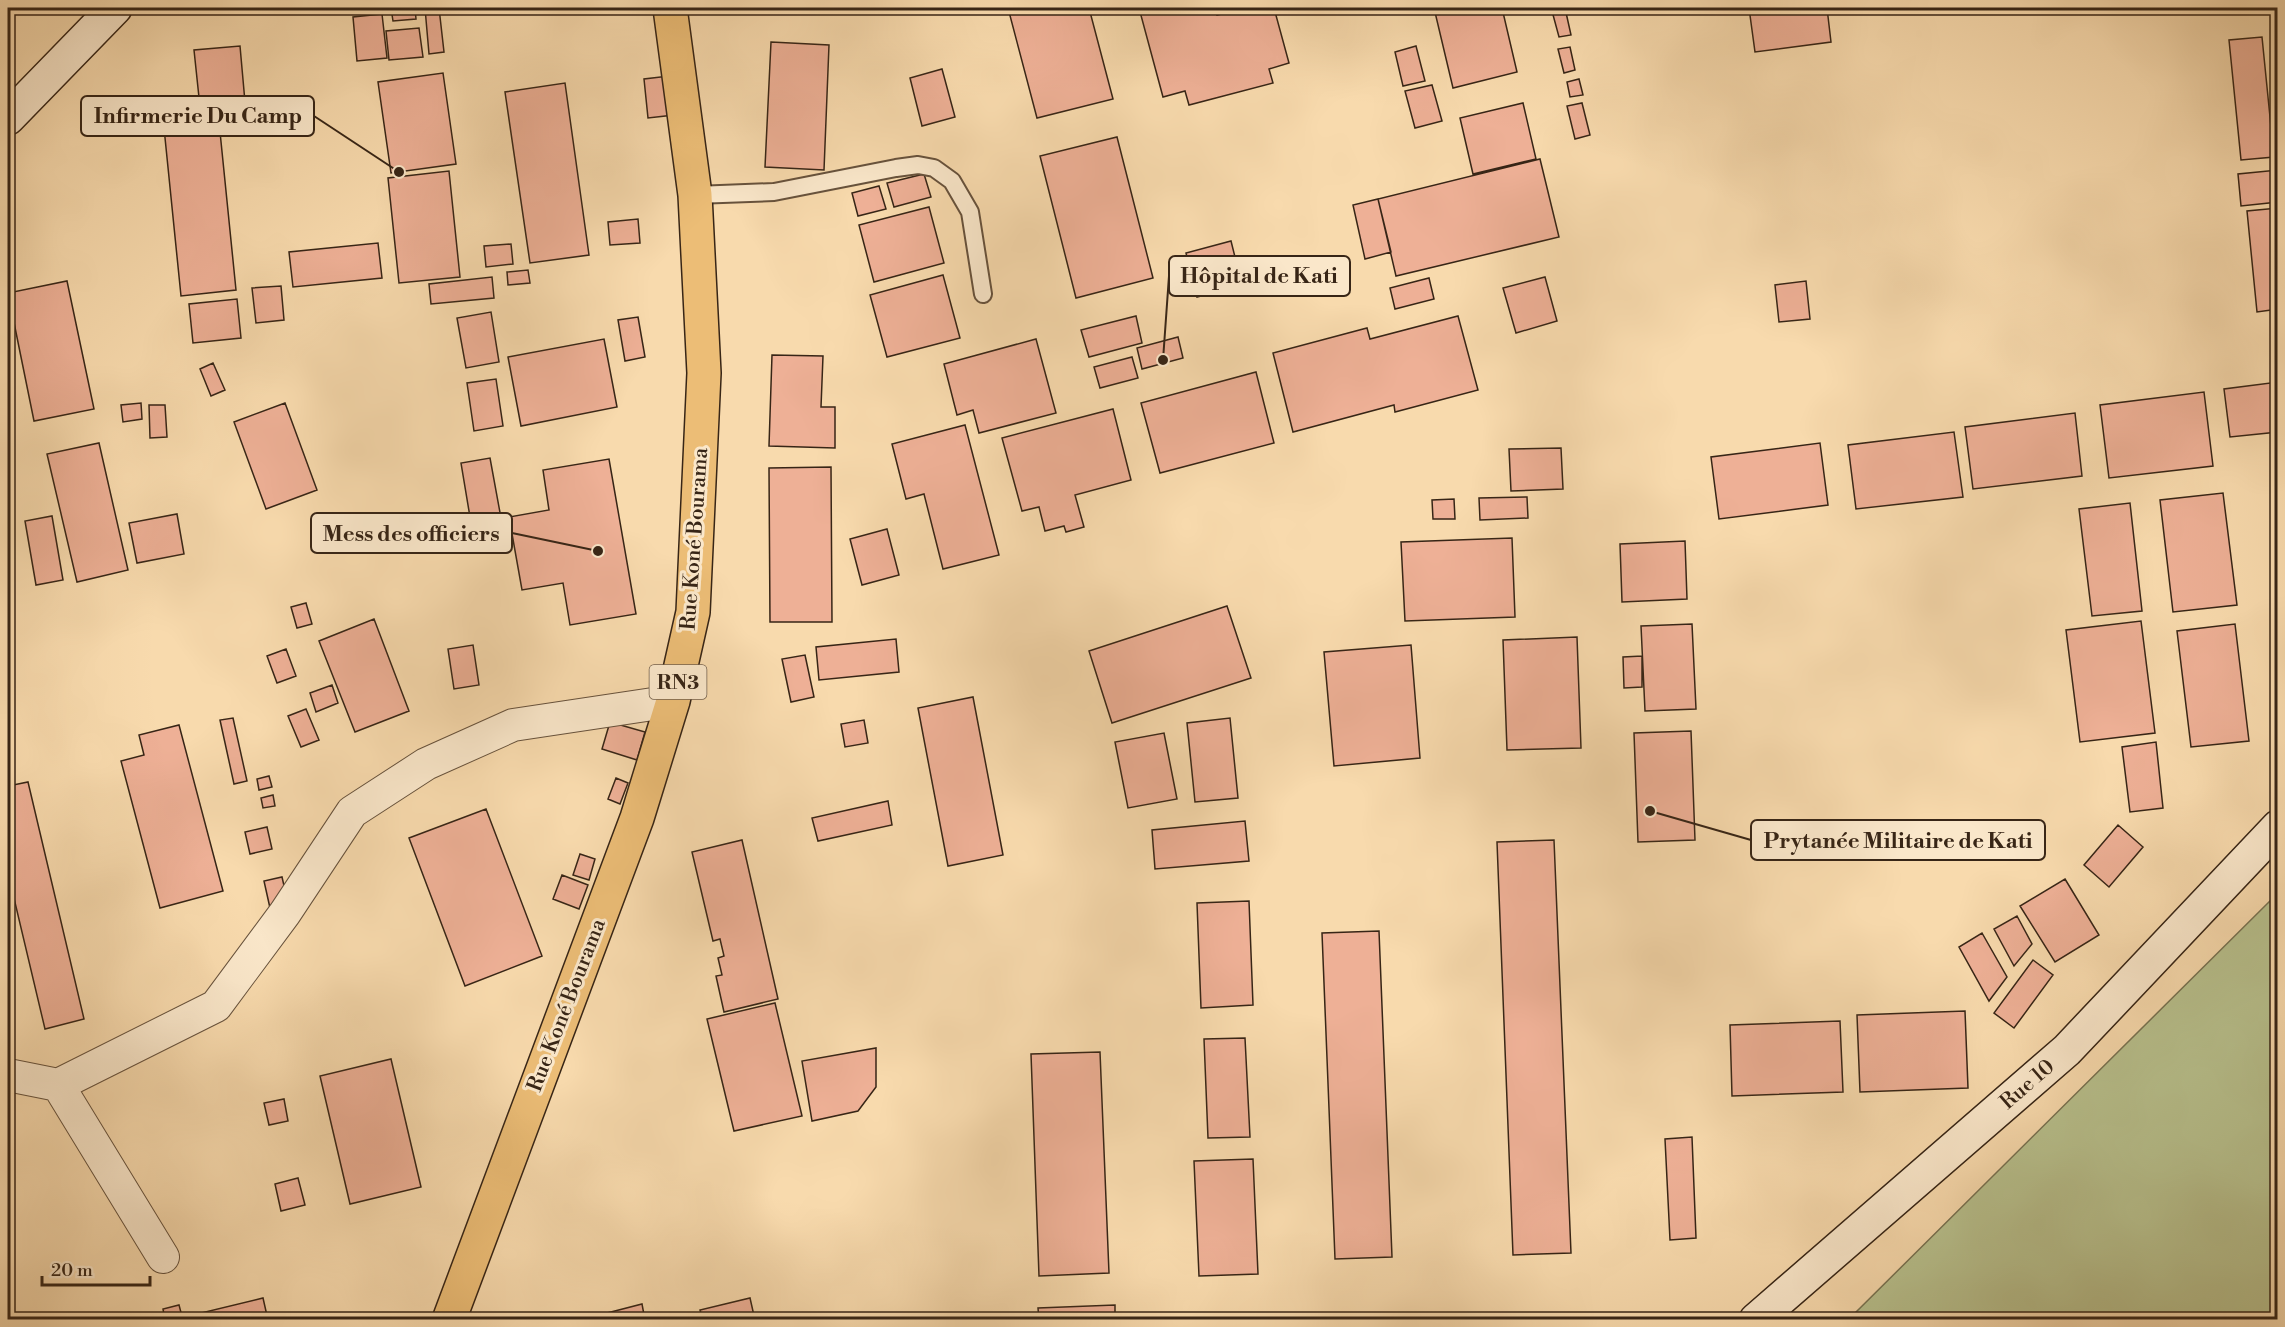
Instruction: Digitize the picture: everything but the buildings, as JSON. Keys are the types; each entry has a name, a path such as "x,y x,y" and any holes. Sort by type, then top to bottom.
{"highway":[{"name":"Rue Koné Bourama","path":"448,1320 637,818 673,701 693,612 704,374 695,195 670,8"}],"main road":[{"path":"8,118 115,8"},
{"name":"Rue 10","path":"1756,1320 2067,1050 2277,827"}],"street":[{"path":"8,1075 58,1086 216,1006 285,913 352,812 426,764 513,725 673,701"},
{"path":"58,1086 163,1257"}],"lane":[{"path":"695,195 774,192 896,168 918,165 934,168 952,181 970,212 983,294"}],"green space":[{"path":"2277,894 2277,1319 1849,1319"}],"place":[{"name":"Infirmerie Du Camp","path":"399,172"},
{"name":"Hôpital de Kati","path":"1163,360"},
{"name":"Mess des officiers","path":"598,551"},
{"name":"Prytanée Militaire de Kati","path":"1650,811"}]}
